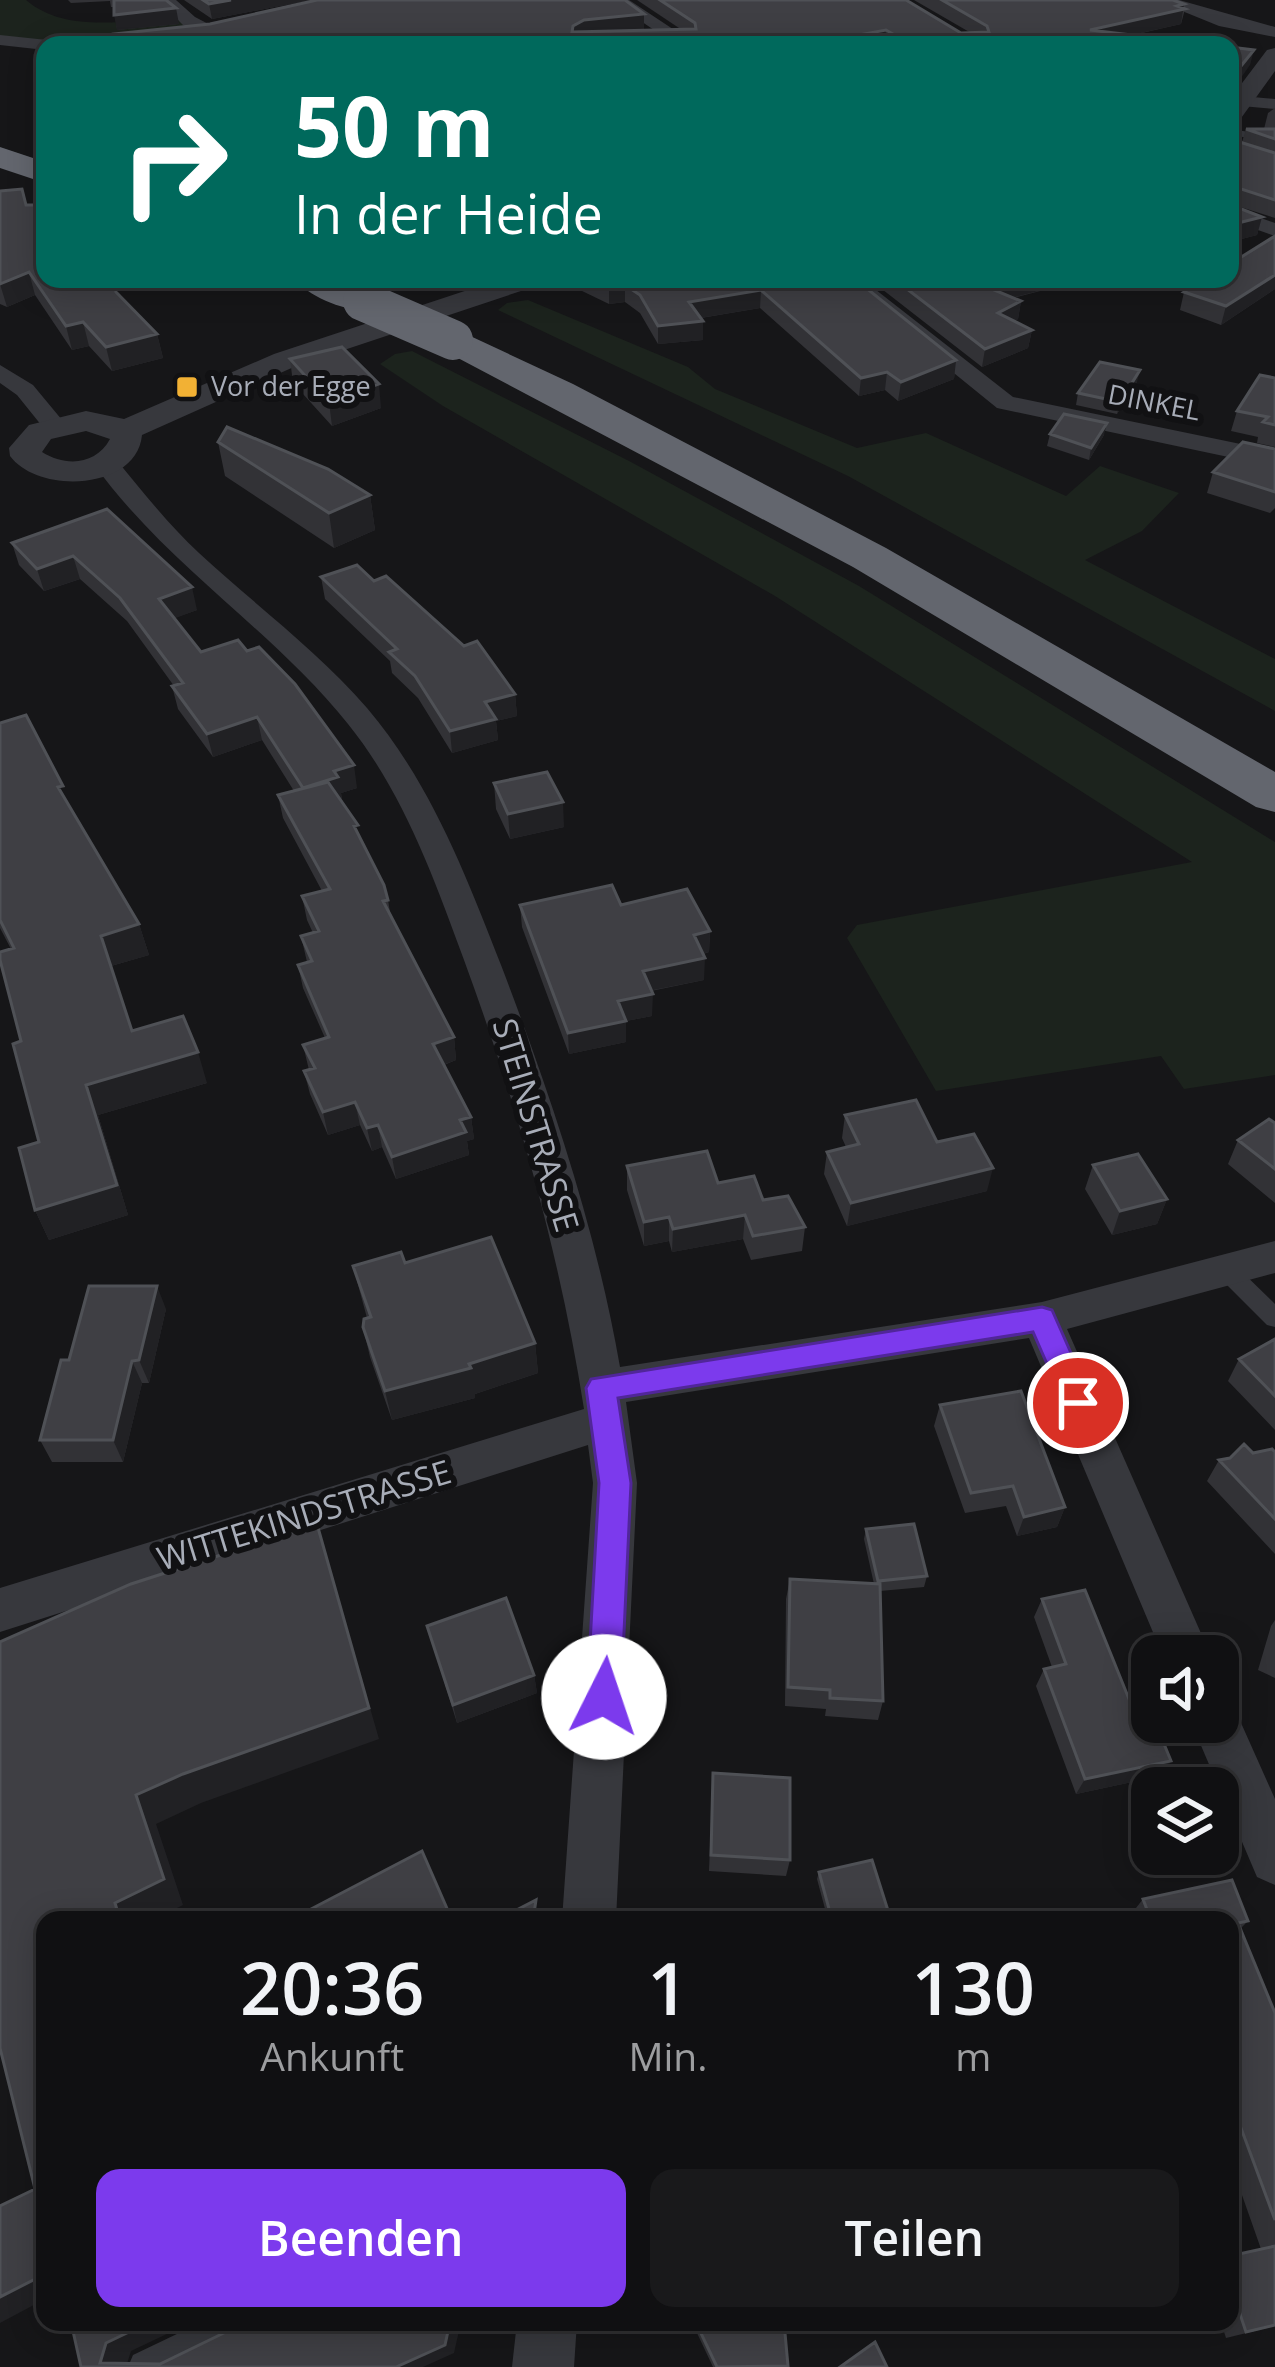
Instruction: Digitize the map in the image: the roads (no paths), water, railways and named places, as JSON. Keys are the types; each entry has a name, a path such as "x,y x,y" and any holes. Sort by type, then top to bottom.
{"highway":[{"path":"0,138 36,151"},
{"path":"0,157 36,170"},
{"path":"376,290 826,496 1275,752"},
{"path":"469,334 917,580 1275,795"}],"street":[{"path":"166,0 188,21 212,30"},
{"path":"618,0 675,36"},
{"path":"1163,0 1225,22 1275,32"},
{"path":"166,36 232,26"},
{"path":"0,40 36,43"},
{"path":"1239,100 1275,55"},
{"path":"1239,106 1275,104"},
{"path":"1239,216 1275,230"},
{"path":"0,488 43,469 74,471 285,360 502,288"},
{"name":"DINKEL","path":"860,288 1005,403 1275,459"},
{"path":"0,372 25,390 55,426"},
{"path":"43,469 26,456 25,448 40,432 55,426 86,421 114,447"},
{"name":"STEINSTRASSE","path":"114,447 168,538 327,683 392,765 450,880 528,1078 567,1219 605,1404 615,1483 590,1911"},
{"name":"WITTEKINDSTRASSE","path":"0,1610 605,1404 1042,1319 1275,1257"},
{"path":"1042,1319 1178,1635"},
{"path":"1225,1743 1275,1859"},
{"path":"543,2367 546,2331"}],"lane":[{"path":"1239,134 1275,140"},
{"path":"1226,1270 1275,1318"},
{"path":"146,2367 219,2331"}],"place":[{"name":"Vor der Egge","path":"187,387"}]}
